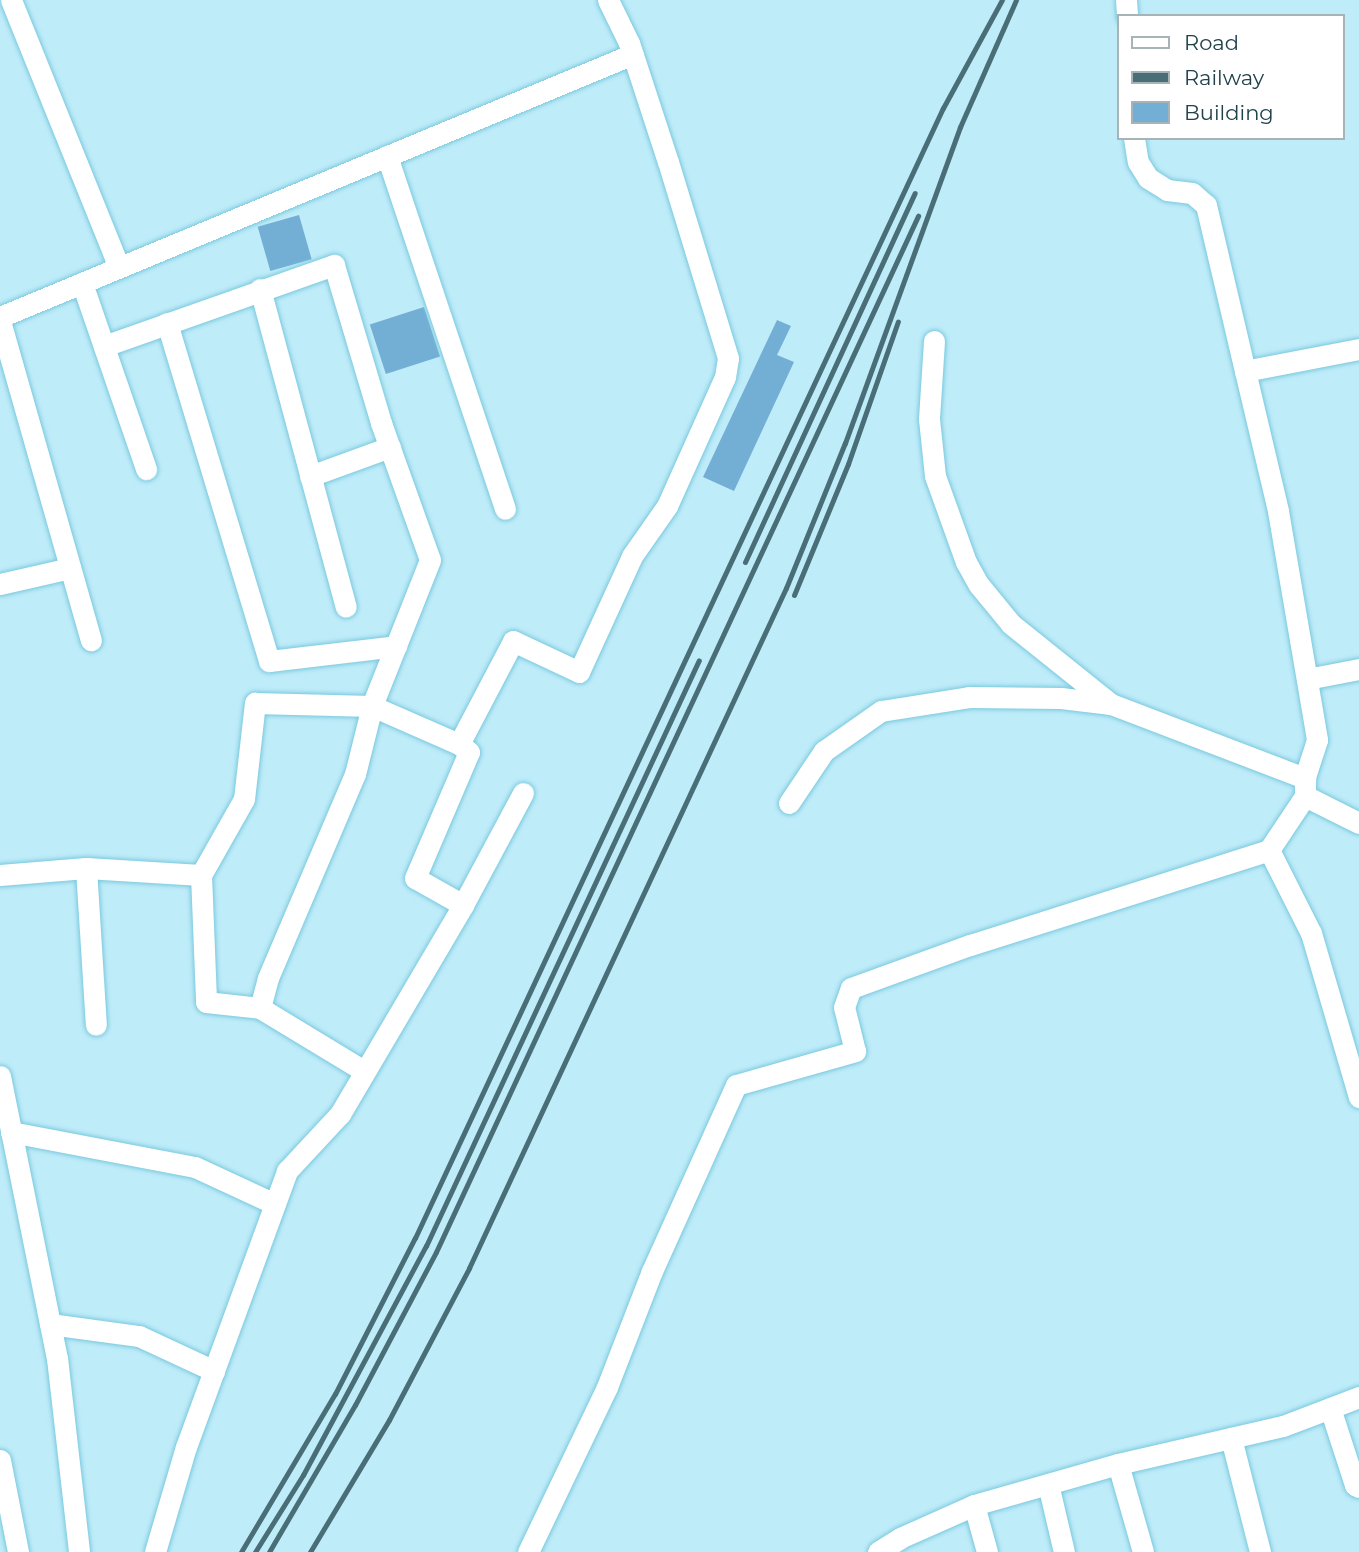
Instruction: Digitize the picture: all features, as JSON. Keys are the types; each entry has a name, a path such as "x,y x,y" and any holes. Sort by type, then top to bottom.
{"street":[{"path":"11,0 119,267"},
{"path":"459,744 513,641 579,672 632,556 667,506 725,377 728,358 633,54 608,0"},
{"path":"91,640 0,319 633,54"},
{"path":"528,1552 607,1387 652,1271 736,1085 855,1051 844,1007 851,988 970,945 1269,850 1305,787 1317,740 1307,679 1278,511 1206,205 1192,193 1167,190 1148,178 1138,162 1134,140"},
{"path":"387,156 505,509"},
{"path":"104,346 334,265 390,447 430,560 372,706 355,774 268,978 260,1008"},
{"path":"82,283 146,469"},
{"path":"260,289 346,607"},
{"path":"167,323 270,661 396,646"},
{"path":"934,341 929,419 935,476 966,562 979,585 1011,624 1111,704 1305,787 1359,823"},
{"path":"1245,372 1359,348"},
{"path":"310,476 390,447"},
{"path":"0,584 70,568"},
{"path":"1307,679 1359,668"},
{"path":"789,803 824,751 881,711 969,697 1061,698 1111,704"},
{"path":"364,1071 260,1008 206,1002 201,875 244,799 255,702 372,706 459,744 469,752 415,878 463,905"},
{"path":"155,1552 186,1447 287,1171 340,1114 463,905 523,793"},
{"path":"1269,850 1311,933 1359,1097"},
{"path":"0,875 86,869 201,875"},
{"path":"86,869 96,1025"},
{"path":"0,1076 50,1324 79,1552"},
{"path":"11,1132 195,1167 275,1204"},
{"path":"50,1324 139,1336 214,1371"},
{"path":"878,1552 903,1545 974,1505 1118,1464 1283,1426 1359,1397"},
{"path":"1330,1408 1356,1485 1359,1487"},
{"path":"1231,1438 1260,1552"},
{"path":"0,1460 18,1552"},
{"path":"1118,1464 1143,1552"},
{"path":"1048,1484 1064,1552"},
{"path":"974,1505 987,1552"}],"building":[{"path":"299,215 312,259 270,271 258,227"},
{"path":"424,307 440,356 386,374 370,325"},
{"path":"777,320 791,326 777,355 794,362 734,491 703,477"}],"railway":[{"path":"241,1552 335,1394 415,1238 943,108 1002,0"},
{"path":"310,1552 389,1420 469,1268 786,588 845,443 960,127 1016,0"},
{"path":"745,562 915,193"},
{"path":"269,1552 355,1405 436,1252 918,216"},
{"path":"794,595 848,464 898,321"},
{"path":"255,1552 303,1475 426,1246 699,660"}]}
